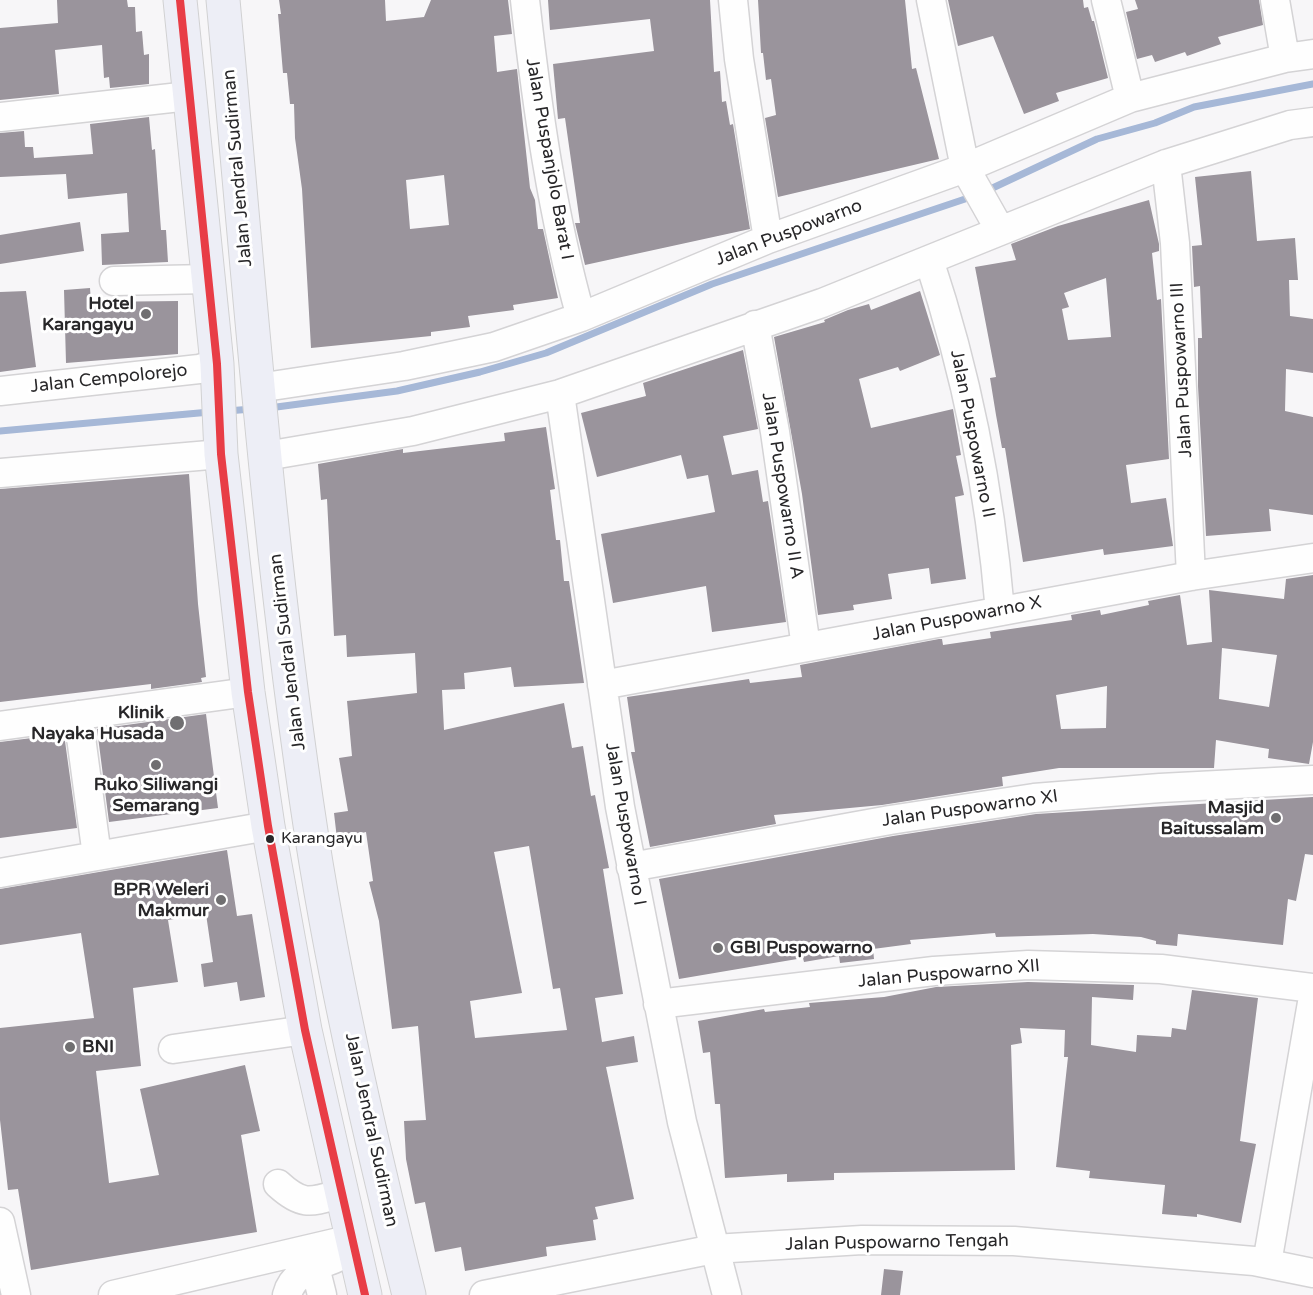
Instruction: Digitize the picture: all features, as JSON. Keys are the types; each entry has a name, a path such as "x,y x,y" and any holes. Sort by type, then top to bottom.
{"highway":[{"path":"180,0 217,370 220,445 248,692 268,826 304,1030 365,1295"},
{"name":"Jalan Jendral Sudirman","path":"223,0 265,451 295,719 312,842 350,1034 409,1295"}],"street":[{"name":"Jalan Puspanjolo Barat I","path":"525,0 535,89 553,193 566,265 581,317"},
{"path":"733,0 739,59 768,239"},
{"path":"931,0 982,198"},
{"path":"1106,0 1130,98"},
{"path":"1275,0 1299,56"},
{"name":"Jalan Puspowarno","path":"265,451 413,431 560,394 822,303 929,261 982,198 1130,98 1299,56"},
{"path":"0,117 189,96"},
{"name":"Jalan Puspowarno","path":"259,392 494,347 581,317 768,239 1166,164 1280,128 1313,122"},
{"name":"Jalan Puspowarno III","path":"1166,164 1176,243 1191,576"},
{"name":"Jalan Puspowarno II","path":"929,261 944,303 972,415 986,494 1000,611"},
{"path":"114,281 208,279"},
{"name":"Jalan Puspowarno II A","path":"755,325 775,432 806,647"},
{"name":"Jalan Cempolorejo","path":"0,391 199,369 217,370"},
{"name":"Jalan Puspowarno I","path":"560,394 631,867 682,1122 727,1295"},
{"path":"0,473 220,445"},
{"name":"Jalan Puspowarno X","path":"602,685 1191,576 1313,558"},
{"path":"0,726 248,692"},
{"path":"78,715 97,856"},
{"name":"Jalan Puspowarno XI","path":"631,867 879,822 1034,798 1160,788 1313,780"},
{"path":"0,873 268,826"},
{"name":"Jalan Puspowarno XII","path":"658,1004 934,971 1028,965 1161,969 1313,988"},
{"path":"1267,1263 1313,997"},
{"path":"173,1049 304,1030"},
{"path":"278,1184 294,1199 314,1201 342,1193"},
{"path":"0,1222 16,1295"},
{"name":"Jalan Puspowarno Tengah","path":"484,1295 714,1249 861,1240 1014,1240 1267,1263 1313,1273"},
{"path":"287,1295 292,1282 298,1275 353,1245"},
{"path":"113,1295 353,1245"},
{"path":"315,1267 322,1295"}],"building":[{"path":"57,0 127,0 128,7 135,7 136,32 142,31 144,55 149,54 149,84 110,88 109,77 104,78 102,45 55,50 59,94 0,100 0,28 58,23"},
{"path":"279,0 385,0 386,21 424,17 431,0 508,0 512,34 494,36 497,72 517,69 530,188 535,200 538,229 543,229 558,298 513,305 514,310 468,316 470,327 431,332 431,336 311,348 302,189 295,138 294,104 290,104 287,73 283,73 278,14 281,14","holes":["444,175 449,225 410,229 406,180"]},
{"path":"548,0 710,0 714,72 720,71 722,102 726,101 730,125 733,124 750,229 585,265 575,223 580,223 565,118 558,119 553,64 654,51 650,19 550,30"},
{"path":"758,0 905,0 912,69 916,68 939,159 778,197 765,118 776,115 771,79 766,80 763,53 761,53"},
{"path":"948,0 1083,0 1084,8 1088,7 1092,21 1094,21 1108,78 1056,93 1059,101 1024,114 993,36 958,46"},
{"path":"1135,0 1259,0 1263,25 1218,37 1221,44 1187,56 1185,52 1155,62 1152,55 1137,59 1126,12 1138,9"},
{"path":"149,117 152,150 155,149 161,230 166,230 168,262 102,265 101,234 129,232 127,193 68,199 66,174 0,177 0,133 24,131 25,147 33,147 34,158 93,154 90,124"},
{"path":"1251,171 1257,241 1295,238 1298,280 1289,280 1290,316 1313,319 1313,373 1286,369 1285,411 1313,417 1313,515 1269,509 1271,531 1206,536 1198,386 1198,338 1202,338 1200,286 1194,287 1192,246 1202,245 1195,177"},
{"path":"1149,200 1159,244 1159,251 1152,253 1157,300 1161,299 1169,459 1126,465 1131,503 1166,498 1173,546 1104,555 1103,549 1023,562 1005,448 1002,448 990,378 996,377 975,267 1016,260 1011,244 1058,226","holes":["1106,278 1111,337 1068,340 1062,309 1069,307 1064,293"]},
{"path":"80,222 84,251 0,264 0,235"},
{"path":"90,288 91,302 178,301 178,354 66,363 64,290"},
{"path":"26,291 36,367 0,372 0,292"},
{"path":"920,291 940,355 900,371 898,367 859,379 871,428 953,409 961,455 956,456 964,495 955,497 966,579 931,584 929,568 888,574 892,599 853,605 854,610 818,615 802,494 774,337 825,322 824,320 848,310 869,304 871,310"},
{"path":"743,350 758,429 723,436 732,475 758,470 763,502 768,501 786,622 712,632 706,586 613,603 601,534 715,512 708,475 687,479 681,455 597,477 581,413 646,396 643,383"},
{"path":"546,427 555,489 550,490 556,540 560,540 564,581 569,581 584,683 514,687 511,667 464,673 465,689 442,690 444,730 564,703 572,748 583,746 591,796 595,795 609,868 603,869 623,994 595,998 602,1042 634,1036 638,1062 606,1067 634,1199 595,1207 598,1219 593,1220 596,1240 546,1247 547,1256 465,1271 461,1247 435,1252 425,1202 415,1204 406,1159 404,1121 426,1120 418,1026 392,1029 379,921 369,882 373,881 366,832 337,839 334,813 348,811 339,758 352,756 347,701 417,693 415,653 347,657 346,635 334,636 327,499 321,500 318,464 403,449 403,453 505,441 504,433","holes":["529,846 553,989 560,988 567,1030 475,1038 470,1001 522,993 494,852"]},
{"path":"189,474 198,604 206,677 201,678 202,682 151,689 151,684 0,702 0,489"},
{"path":"1313,575 1313,742 1309,764 1268,758 1269,749 1216,740 1214,768 1059,768 1002,777 1003,786 882,805 774,815 776,824 650,847 631,752 635,752 627,697 749,679 750,683 802,677 800,665 939,639 942,639 943,645 991,638 990,632 1072,620 1071,615 1100,610 1101,615 1149,605 1148,601 1180,595 1187,645 1212,642 1209,590 1284,599 1286,579","holes":["1222,648 1277,655 1269,707 1219,699","1107,686 1106,728 1061,729 1056,695"]},
{"name":"Ruko Siliwangi Semarang","path":"206,714 218,808 109,822 97,729"},
{"path":"64,734 77,828 0,838 0,742"},
{"path":"1313,797 1313,855 1305,854 1296,901 1288,899 1283,945 1178,934 1177,946 1156,944 1156,941 1141,937 1093,934 996,937 995,933 910,940 911,944 873,949 874,959 840,963 839,956 804,962 803,958 679,979 659,879 893,836 1036,814"},
{"path":"227,850 237,916 252,914 265,997 240,1001 237,982 204,987 201,964 213,962 206,914 168,920 178,982 133,988 141,1066 96,1071 109,1183 159,1175 140,1089 245,1065 260,1131 241,1135 257,1232 31,1270 18,1189 8,1190 0,1120 0,1028 94,1018 81,933 0,945 0,889"},
{"path":"1028,982 1134,985 1133,1000 1092,997 1091,1045 1136,1052 1137,1035 1171,1037 1172,1028 1186,1030 1192,990 1258,998 1240,1141 1256,1144 1241,1223 1197,1214 1197,1217 1162,1214 1165,1185 1089,1178 1090,1171 1056,1167 1068,1057 1064,1057 1065,1030 1020,1028 1022,1043 1011,1045 1015,1170 834,1173 834,1180 787,1182 787,1174 725,1178 720,1104 715,1104 710,1052 703,1053 698,1021 764,1009 765,1012 810,1007 809,1003 884,997 936,987"},
{"path":"884,1269 903,1271 900,1295 881,1295"}],"waterway":[{"path":"984,192 1097,139 1155,123 1194,107 1313,84"},
{"path":"269,408 397,391 480,372 546,353 712,284 974,196"},
{"path":"227,411 252,409"},
{"path":"0,431 210,412"}],"transit line":[{"path":"180,0 217,364 221,454 248,692 268,826 305,1030 365,1295"}],"place":[{"name":"Hotel Karangayu","path":"146,314"},
{"name":"Klinik Nayaka Husada","path":"177,723"},
{"name":"Ruko Siliwangi Semarang","path":"156,765"},
{"name":"Masjid Baitussalam","path":"1276,818"},
{"name":"Karangayu","path":"270,839"},
{"name":"BPR Weleri Makmur","path":"221,900"},
{"name":"GBI Puspowarno","path":"718,948"},
{"name":"BNI","path":"70,1047"}]}
